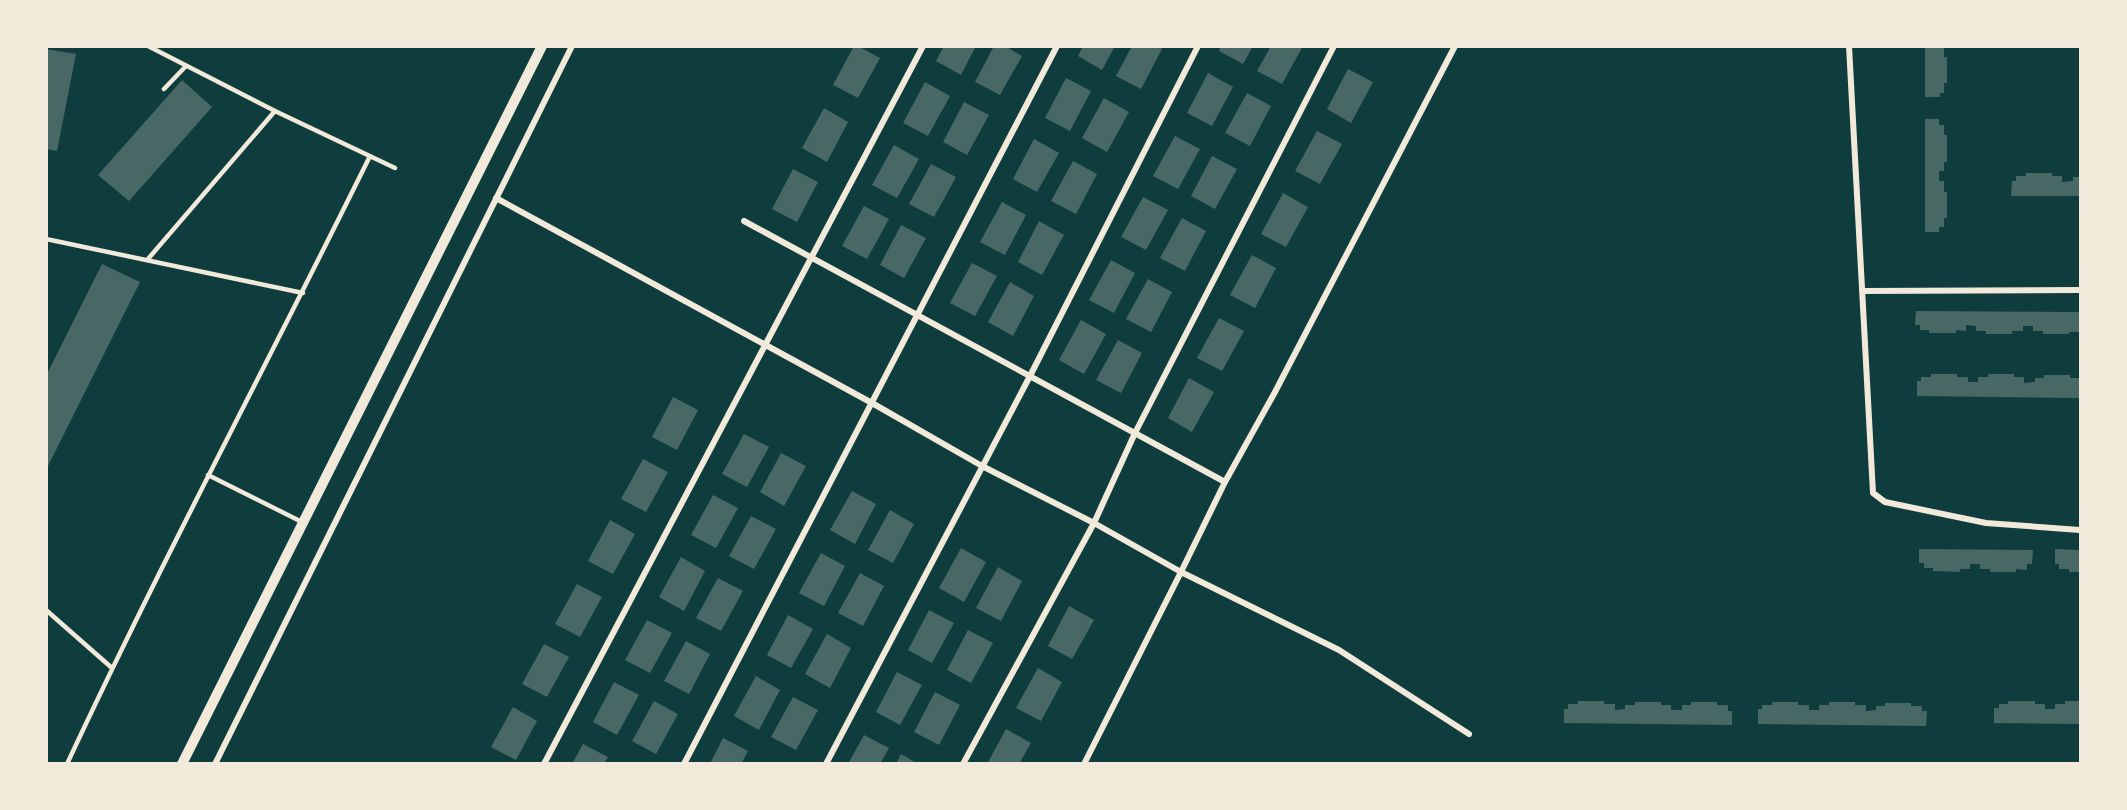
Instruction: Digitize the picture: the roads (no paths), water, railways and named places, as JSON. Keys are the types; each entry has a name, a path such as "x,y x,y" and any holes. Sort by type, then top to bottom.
{"street":[{"path":"182,764 542,46"},
{"path":"215,764 572,46"},
{"path":"544,764 923,46"},
{"path":"684,764 1058,46"},
{"path":"826,764 1030,376 1198,46"},
{"path":"963,764 1094,523 1135,433 1334,46"},
{"path":"1849,46 1873,493 1885,502 1986,523 2080,530"},
{"path":"1084,764 1225,482 1275,392 1454,47"},
{"path":"496,198 872,403 982,466 1094,523 1181,572 1339,650 1469,734"},
{"path":"744,221 1225,482"},
{"path":"1862,291 2080,290"}],"lane":[{"path":"148,46 275,111 395,168"},
{"path":"164,89 186,66"},
{"path":"148,259 275,111"},
{"path":"67,764 208,475 303,293 370,156"},
{"path":"46,239 303,293"},
{"path":"208,475 303,522"},
{"path":"46,610 112,668"}]}
